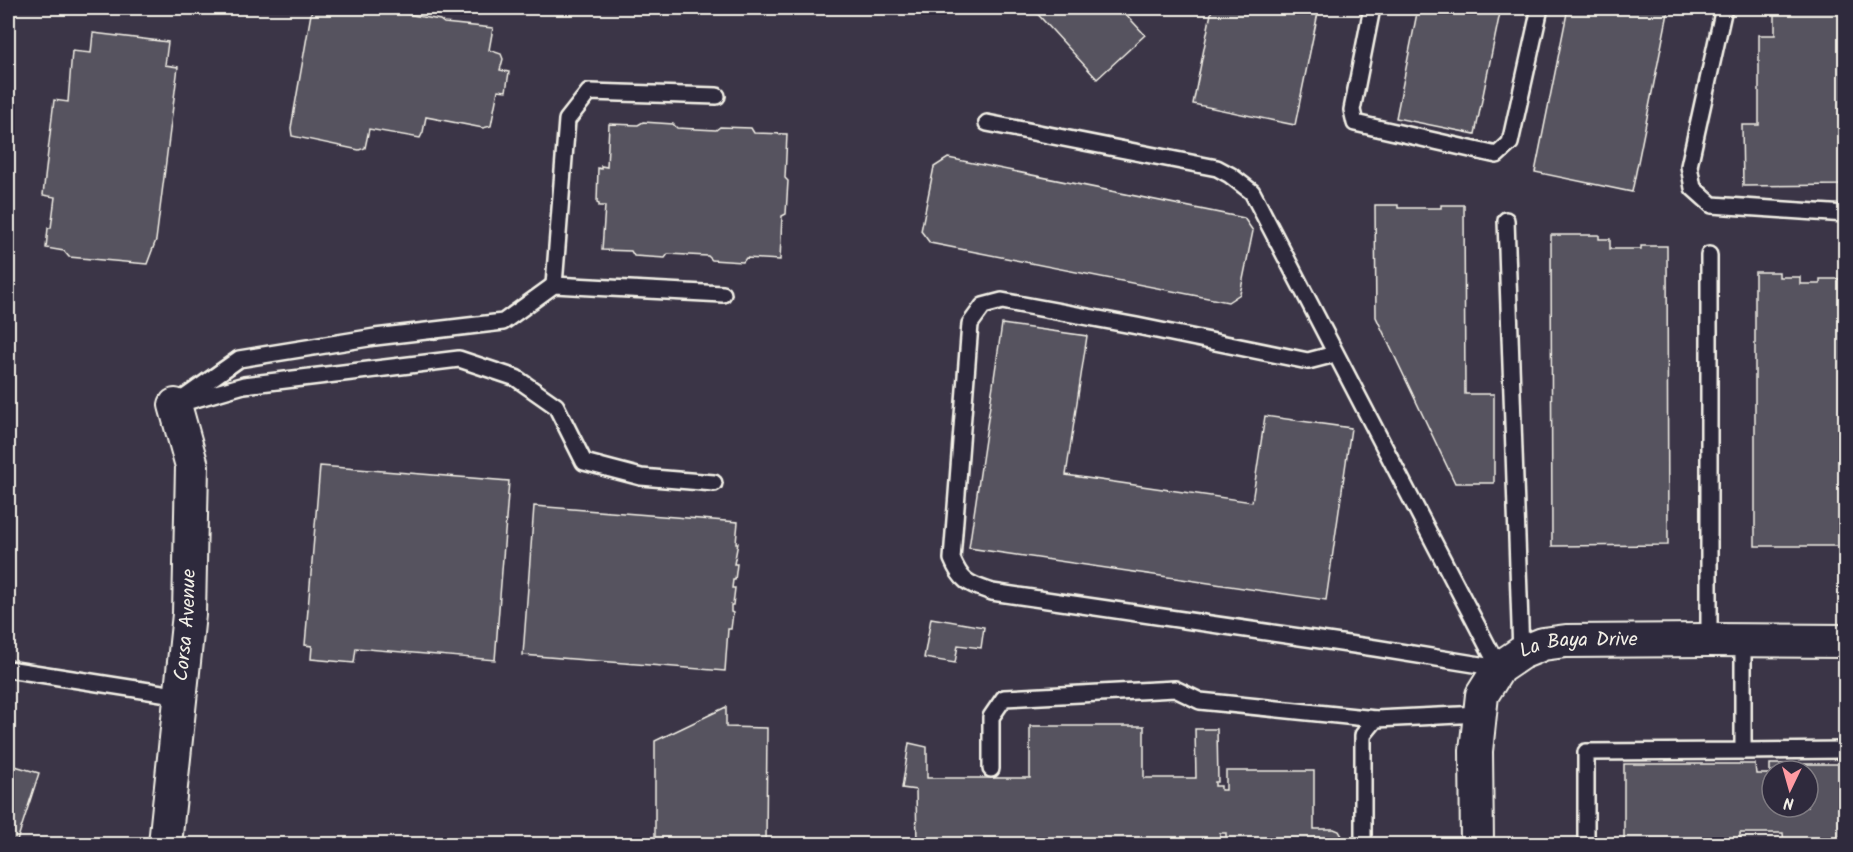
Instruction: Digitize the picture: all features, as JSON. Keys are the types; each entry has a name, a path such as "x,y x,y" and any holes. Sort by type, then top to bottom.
{"street":[{"name":"Corsa Avenue","path":"165,844 189,614 192,466 175,405"},
{"name":"La Baya Drive","path":"1477,844 1476,752 1482,695 1510,661 1543,644 1566,641 1845,641"}],"lane":[{"path":"1372,8 1352,110 1355,123 1497,155 1510,143 1540,8"},
{"path":"1724,8 1689,166 1693,188 1712,205 1845,214"},
{"path":"554,285 567,120 589,92 717,96"},
{"path":"987,123 1217,168 1252,192 1335,354 1510,661"},
{"path":"1506,220 1510,661"},
{"path":"1709,255 1709,640"},
{"path":"175,405 239,359 375,337 503,322 554,285 723,294"},
{"path":"1335,354 1308,361 1002,301 983,306 970,324 952,560 958,574 970,585 992,592 1375,648 1510,661"},
{"path":"175,405 244,385 459,359 516,378 556,406 584,462 641,477 714,483"},
{"path":"1743,640 1743,751"},
{"path":"8,669 181,696"},
{"path":"991,769 991,717 1004,698 1175,690 1200,701 1376,719 1480,714"},
{"path":"1363,844 1363,735 1376,719"},
{"path":"1586,844 1586,752 1845,750"}],"shaded area":[{"path":"8,8 1845,8 1845,844 8,844"}],"building":[{"path":"312,8 373,8 440,20 444,23 493,28 489,50 501,54 503,59 500,70 509,72 506,91 498,90 491,126 483,128 426,117 420,138 369,129 365,148 359,150 292,136 291,128"},
{"path":"1032,8 1120,8 1145,35 1097,79"},
{"path":"1212,8 1319,8 1295,125 1193,104"},
{"path":"1418,8 1501,8 1475,134 1396,118"},
{"path":"1568,8 1669,8 1632,192 1535,172"},
{"path":"1775,8 1846,8 1846,185 1743,186 1742,125 1759,125 1759,35 1775,35"},
{"path":"93,33 168,42 165,65 178,67 156,240 147,264 69,257 64,251 46,248 55,197 43,195 54,100 68,102 72,51 91,53"},
{"path":"643,122 673,124 677,128 716,130 720,127 751,128 754,133 787,134 785,178 788,181 786,214 782,216 780,260 746,258 743,262 712,260 708,256 668,254 665,258 634,256 631,251 602,250 605,206 599,206 597,203 598,168 607,167 609,124 638,125"},
{"path":"948,158 1244,218 1253,231 1240,294 1228,302 930,243 921,231 934,167"},
{"path":"1375,205 1398,205 1398,208 1441,208 1441,205 1464,205 1465,394 1494,394 1494,483 1455,483 1376,317"},
{"path":"1551,235 1599,235 1599,239 1610,239 1610,249 1667,246 1668,545 1552,546"},
{"path":"1755,272 1779,272 1779,277 1800,277 1800,284 1820,284 1820,279 1843,279 1844,546 1755,546"},
{"path":"1002,324 1087,336 1066,475 1252,502 1265,416 1351,428 1326,600 969,548"},
{"path":"320,466 509,481 495,660 356,648 354,663 311,659 312,646 305,645"},
{"path":"534,506 738,522 736,543 738,543 734,564 737,564 732,588 735,588 733,605 731,605 733,613 731,629 728,629 725,671 523,655"},
{"path":"931,618 984,627 981,648 958,645 955,663 924,658"},
{"path":"726,707 726,727 767,728 766,844 655,844 655,741"},
{"path":"1030,726 1144,726 1144,778 1196,778 1195,729 1217,729 1218,782 1215,782 1215,786 1221,786 1221,790 1226,790 1226,771 1314,771 1314,829 1339,831 1343,842 1341,844 1226,844 1226,833 1220,833 1220,844 917,844 916,790 902,788 909,743 927,747 927,778 1030,778"},
{"path":"8,764 39,773 16,844 8,844"},
{"path":"1624,764 1755,764 1756,774 1760,774 1760,819 1820,819 1820,764 1846,764 1846,844 1784,844 1783,833 1740,833 1740,844 1624,844"}]}
